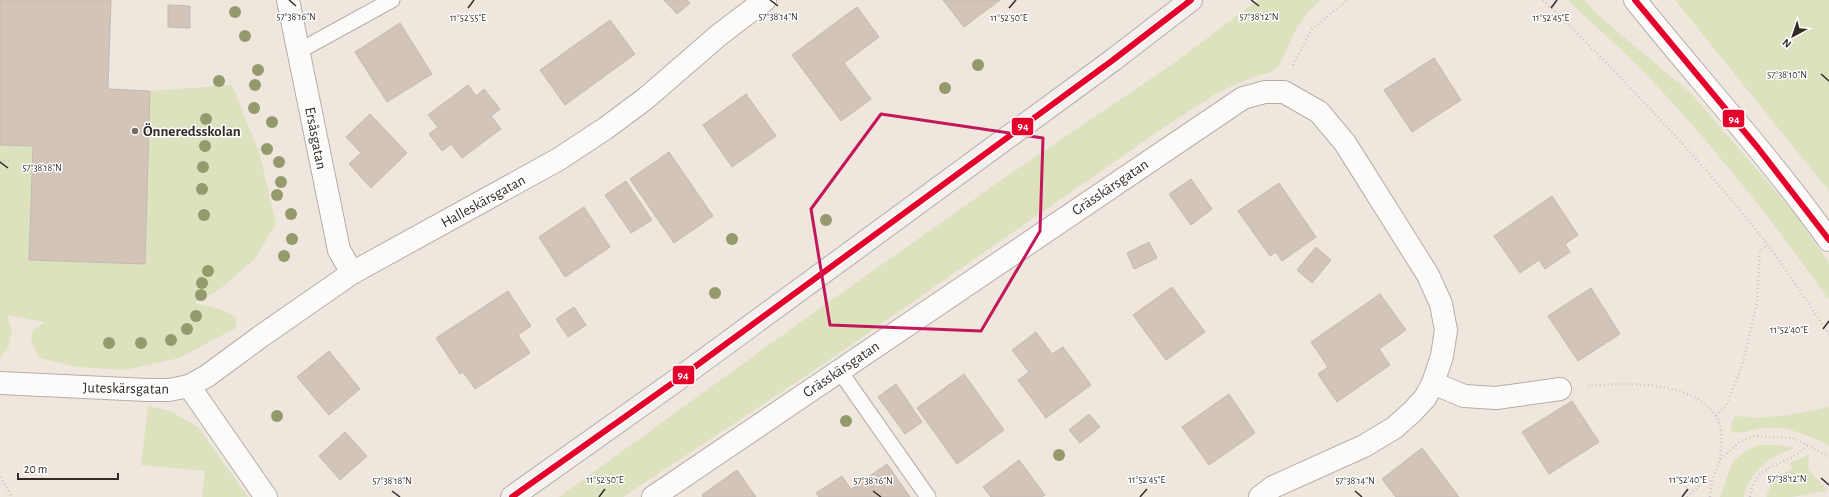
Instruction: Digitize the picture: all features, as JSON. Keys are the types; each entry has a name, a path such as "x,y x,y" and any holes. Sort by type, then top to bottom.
{"street":[{"name":"Ersåsgatan","path":"288,0 339,250 352,273"},
{"name":"Halleskärsgatan","path":"189,386 207,376 352,273 565,155 606,128 645,99 719,35 765,0"},
{"path":"512,497 674,382 1107,64 1191,0"},
{"path":"1635,0 1744,131 1829,240"},
{"name":"Grässkärsgatan","path":"652,497 1243,98 1265,92 1284,92"},
{"path":"1260,497 1273,487 1364,446 1394,428 1425,398 1433,383 1442,356 1446,330 1441,304 1428,275 1345,143 1319,112 1284,92"},
{"name":"Juteskärsgatan","path":"0,383 147,390 169,390 189,386 266,497"},
{"path":"1433,383 1464,396 1496,398 1560,389"}],"lane":[{"path":"299,52 392,0"},
{"path":"839,370 928,497"}],"path":[{"path":"1284,92 1296,57 1311,30 1347,0"},
{"path":"1543,0 1585,41 1678,138 1768,245 1829,334"},
{"path":"0,161 12,161"},
{"path":"1716,416 1726,406 1743,363 1757,303 1760,251 1768,245"},
{"path":"1560,389 1608,384 1645,385 1682,392 1704,402 1716,416 1722,434 1720,460 1712,480 1710,497"},
{"path":"1720,460 1739,442 1754,436 1793,438 1808,444 1829,456"},
{"path":"1750,497 1751,487 1758,476 1771,466 1799,454 1808,444"},
{"path":"0,477 12,497"},
{"path":"1687,497 1701,484 1712,480"}],"highlighted area":[{"path":"881,114 1043,138 1040,231 981,331 830,325 811,209"}],"green space":[{"path":"1258,0 1321,0 1309,11 1296,29 1279,66 1268,73 1248,79 1217,93 1163,128 822,365 623,497 559,497 809,316 1007,176 1177,61"},
{"path":"1567,0 1584,0 1596,13 1691,93 1795,214 1829,263 1829,300 1762,210 1691,123 1640,68"},
{"path":"1675,0 1829,0 1829,191"},
{"path":"232,85 260,155 276,224 254,260 220,289 195,303 216,308 236,318 236,328 179,358 125,370 77,367 39,358 31,340 33,331 44,322 7,315 12,331 8,349 0,357 0,145 33,146 29,260 145,264 150,91"},
{"path":"148,406 172,412 198,427 248,497 202,497 205,471 141,465"},
{"path":"1829,407 1829,446 1814,438 1787,429 1770,427 1744,432 1731,431 1731,423 1736,416 1756,418 1789,415"},
{"path":"1759,445 1778,445 1795,448 1778,455 1762,466 1751,480 1744,497 1720,497 1732,463 1745,451"},
{"path":"1809,454 1808,469 1828,491 1792,497 1766,497 1774,478 1792,469 1790,463"}],"building":[{"path":"0,0 111,0 108,89 150,91 145,264 29,260 33,146 0,145"},
{"path":"664,0 687,0 690,3 677,14"},
{"path":"943,0 1000,0 964,27"},
{"path":"168,5 190,6 190,28 168,27"},
{"path":"857,7 879,37 844,63 871,99 841,121 792,55"},
{"path":"610,20 635,54 565,105 540,70"},
{"path":"400,23 432,74 387,102 355,52"},
{"path":"1434,58 1461,100 1412,132 1384,90"},
{"path":"468,85 476,96 484,89 500,109 491,116 501,129 462,158 451,144 442,151 429,134 438,127 428,115"},
{"path":"746,94 776,136 732,167 703,125"},
{"path":"370,114 407,153 371,188 349,164 361,153 346,137"},
{"path":"669,152 713,216 674,243 630,179"},
{"path":"1191,179 1212,209 1191,225 1169,194"},
{"path":"626,181 652,220 631,233 605,195"},
{"path":"1279,183 1316,237 1282,261 1276,252 1270,256 1238,211"},
{"path":"1552,196 1578,235 1565,244 1570,252 1545,269 1539,260 1520,273 1494,236"},
{"path":"584,207 610,247 565,277 539,237"},
{"path":"1149,242 1157,258 1134,269 1127,253"},
{"path":"1316,247 1331,260 1312,283 1297,270"},
{"path":"1172,287 1205,332 1166,360 1133,315"},
{"path":"1591,288 1620,334 1578,361 1548,316"},
{"path":"508,291 531,326 518,335 530,353 475,389 463,372 460,374 436,338"},
{"path":"1380,294 1406,330 1379,349 1390,365 1337,402 1318,374 1328,367 1311,342"},
{"path":"574,307 586,325 568,337 556,319"},
{"path":"1036,332 1052,354 1063,347 1091,385 1046,418 1018,380 1029,372 1012,350"},
{"path":"329,351 360,389 329,415 297,377"},
{"path":"964,374 1004,430 957,464 917,408"},
{"path":"896,384 922,422 905,434 878,397"},
{"path":"1229,394 1255,433 1209,465 1182,427"},
{"path":"1572,401 1599,442 1549,474 1522,432"},
{"path":"1089,414 1100,427 1080,443 1069,430"},
{"path":"345,432 367,456 340,480 319,456"},
{"path":"1422,448 1459,497 1396,497 1382,479"},
{"path":"1019,460 1045,495 1042,497 991,497 983,487"},
{"path":"887,464 910,497 819,497 816,493 842,476 851,489"},
{"path":"737,470 756,497 703,497 702,495"}],"transit line":[{"name":"94","path":"512,497 674,382 1113,60 1191,0"},
{"name":"94","path":"1635,0 1758,148 1829,240"}],"place":[{"name":"Önneredsskolan","path":"135,131"}]}
